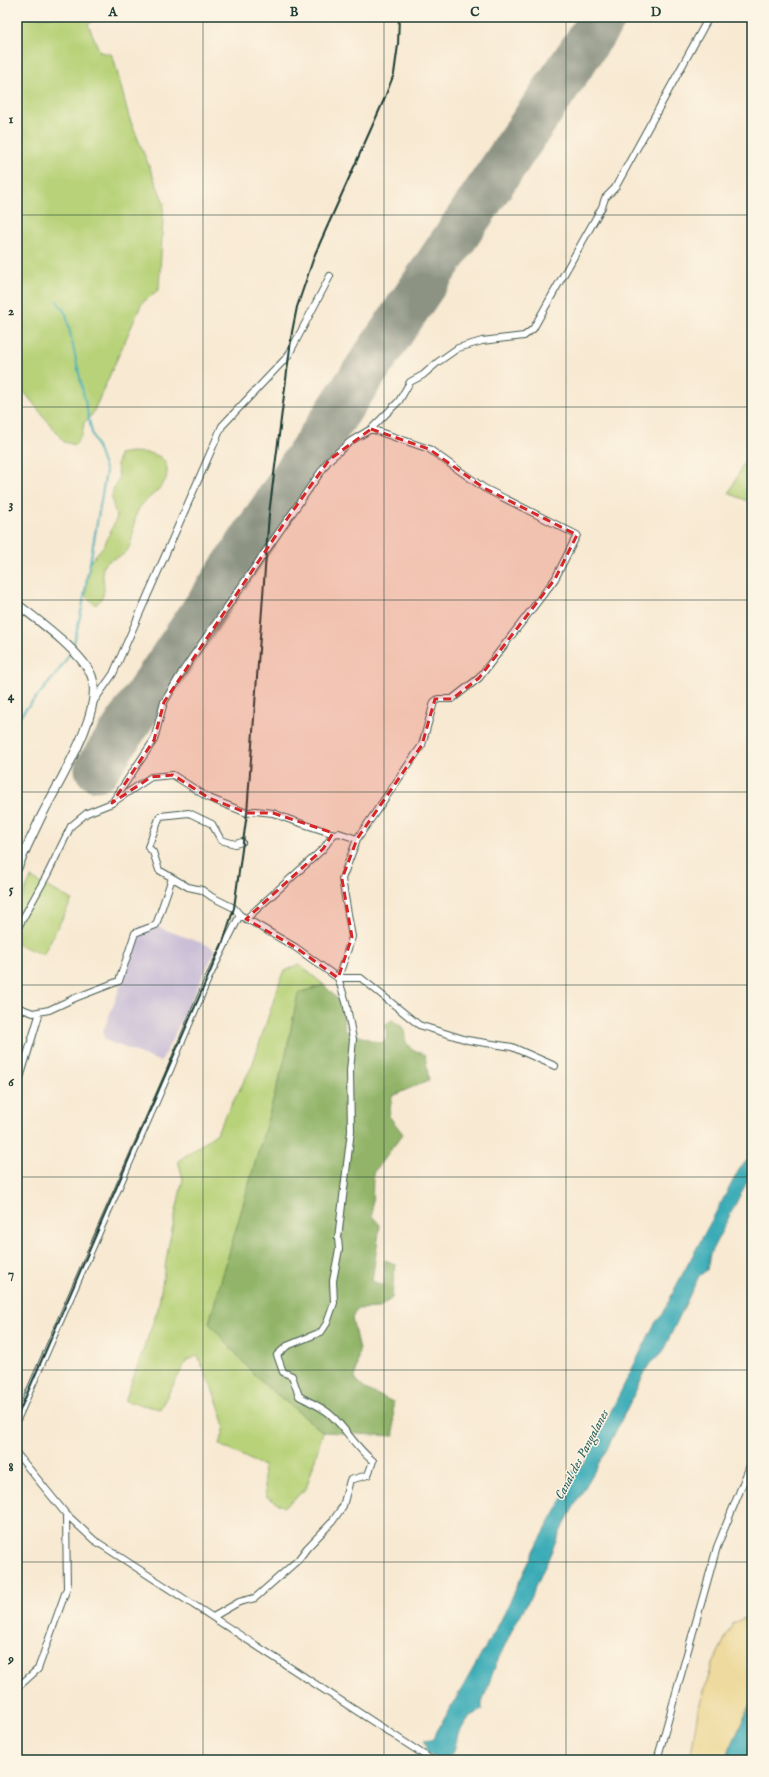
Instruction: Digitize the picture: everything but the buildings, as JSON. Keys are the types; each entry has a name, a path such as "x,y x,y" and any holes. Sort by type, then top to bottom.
{"main road":[{"path":"17,604 44,625 83,661 92,677 95,689 94,701 88,722 64,776 40,819 17,869"}],"street":[{"path":"112,802 154,740 164,702 184,669 329,460 351,441 371,429 399,401 410,382 423,375 458,348 482,341 524,336 533,329 602,207 605,198 616,188 709,17"},
{"path":"94,701 113,674 222,426 288,356 330,276"},
{"path":"338,978 352,937 342,879 357,839 422,745 434,702 438,700 452,700 479,678 555,579 577,535 484,488 429,449 371,429"},
{"path":"17,929 47,875 71,826 87,814 112,802 151,777 173,775 210,798 247,813 255,811 273,813 334,834 339,833 357,839"},
{"path":"213,1617 239,1602 255,1598 298,1560 307,1548 332,1522 342,1506 350,1480 368,1475 373,1461 358,1448 343,1427 330,1413 299,1396 292,1376 284,1372 276,1355 287,1346 321,1332 327,1323 334,1303 334,1281 339,1249 338,1238 351,1131 350,1071 353,1039 346,1002 338,978 295,947 240,915 234,908 212,898 202,890 188,887 159,870 148,846 160,816 189,813 212,824 222,840 235,844 242,842"},
{"path":"246,919 323,849 334,834"},
{"path":"17,1007 33,1013 49,1010 75,998 119,982 136,933 156,925 172,878"},
{"path":"17,1420 170,1070 208,979 240,915"},
{"path":"338,978 361,978 420,1025 467,1040 512,1047 555,1066"},
{"path":"17,1088 40,1012"},
{"path":"17,1454 66,1514 94,1540 432,1760"},
{"path":"657,1760 717,1547 752,1460"},
{"path":"17,1688 38,1669 67,1588 66,1514"}],"highlighted area":[{"path":"371,429 429,449 484,488 577,535 555,579 479,678 452,699 435,699 422,745 357,839 342,879 352,937 338,978 295,947 246,919 323,849 333,833 273,813 247,813 209,798 173,775 151,777 112,803 154,740 164,702 287,519 329,460"}],"shaded area":[{"path":"139,926 158,927 210,946 215,951 161,1062 105,1040 103,1032 140,935"}],"green space":[{"path":"17,17 100,17 88,24 100,52 111,54 114,60 129,117 164,203 159,289 142,303 92,415 84,423 82,435 75,445 64,442 17,383"},
{"path":"752,447 752,503 729,493"},
{"path":"131,452 148,453 159,456 166,464 166,477 164,482 138,510 130,546 125,554 107,562 103,567 104,592 96,605 86,597 86,579 90,562 105,544 117,517 112,502 112,493 119,478 117,465 119,454"},
{"path":"31,878 72,900 43,955 17,944 17,908"},
{"path":"299,964 324,985 298,993 285,1059 209,1323 258,1379 323,1432 306,1489 284,1507 266,1496 263,1466 220,1445 225,1426 217,1401 198,1356 187,1360 160,1409 125,1401 158,1309 169,1243 183,1179 178,1161 216,1134 252,1066 283,972"},
{"path":"324,985 342,1004 345,1031 380,1043 384,1042 387,1038 386,1024 392,1020 405,1029 405,1040 409,1046 425,1055 429,1080 392,1096 389,1116 403,1134 373,1173 372,1216 380,1225 372,1281 384,1286 385,1260 395,1264 392,1298 379,1308 357,1309 352,1318 359,1350 355,1379 365,1389 393,1402 394,1436 323,1432 258,1379 209,1323 285,1059 298,993"}],"sand":[{"path":"752,1615 752,1700 725,1760 690,1760 698,1710 713,1663 733,1623"}],"water":[{"path":"752,1140 752,1172 710,1254 707,1270 699,1276 662,1353 648,1366 607,1449 563,1526 533,1593 514,1626 496,1664 482,1703 482,1710 470,1716 458,1734 454,1752 443,1759 435,1758 427,1753 424,1740 432,1740 500,1622 536,1547 572,1482 572,1472 585,1463 655,1323 663,1314 675,1288 741,1166 748,1160"},
{"path":"752,1700 752,1760 725,1760"}],"waterway":[{"path":"57,301 66,314 92,433 106,472 82,608 73,647"},
{"path":"17,719 53,678 71,651"}],"runway":[{"path":"97,769 604,17"}],"railway":[{"path":"17,1417 223,942 234,908 247,813 269,514 292,332 297,307 315,254 394,74 398,45 399,17"}],"water label":[{"name":"Canal des Pangalanes","path":"581,1454"}]}
